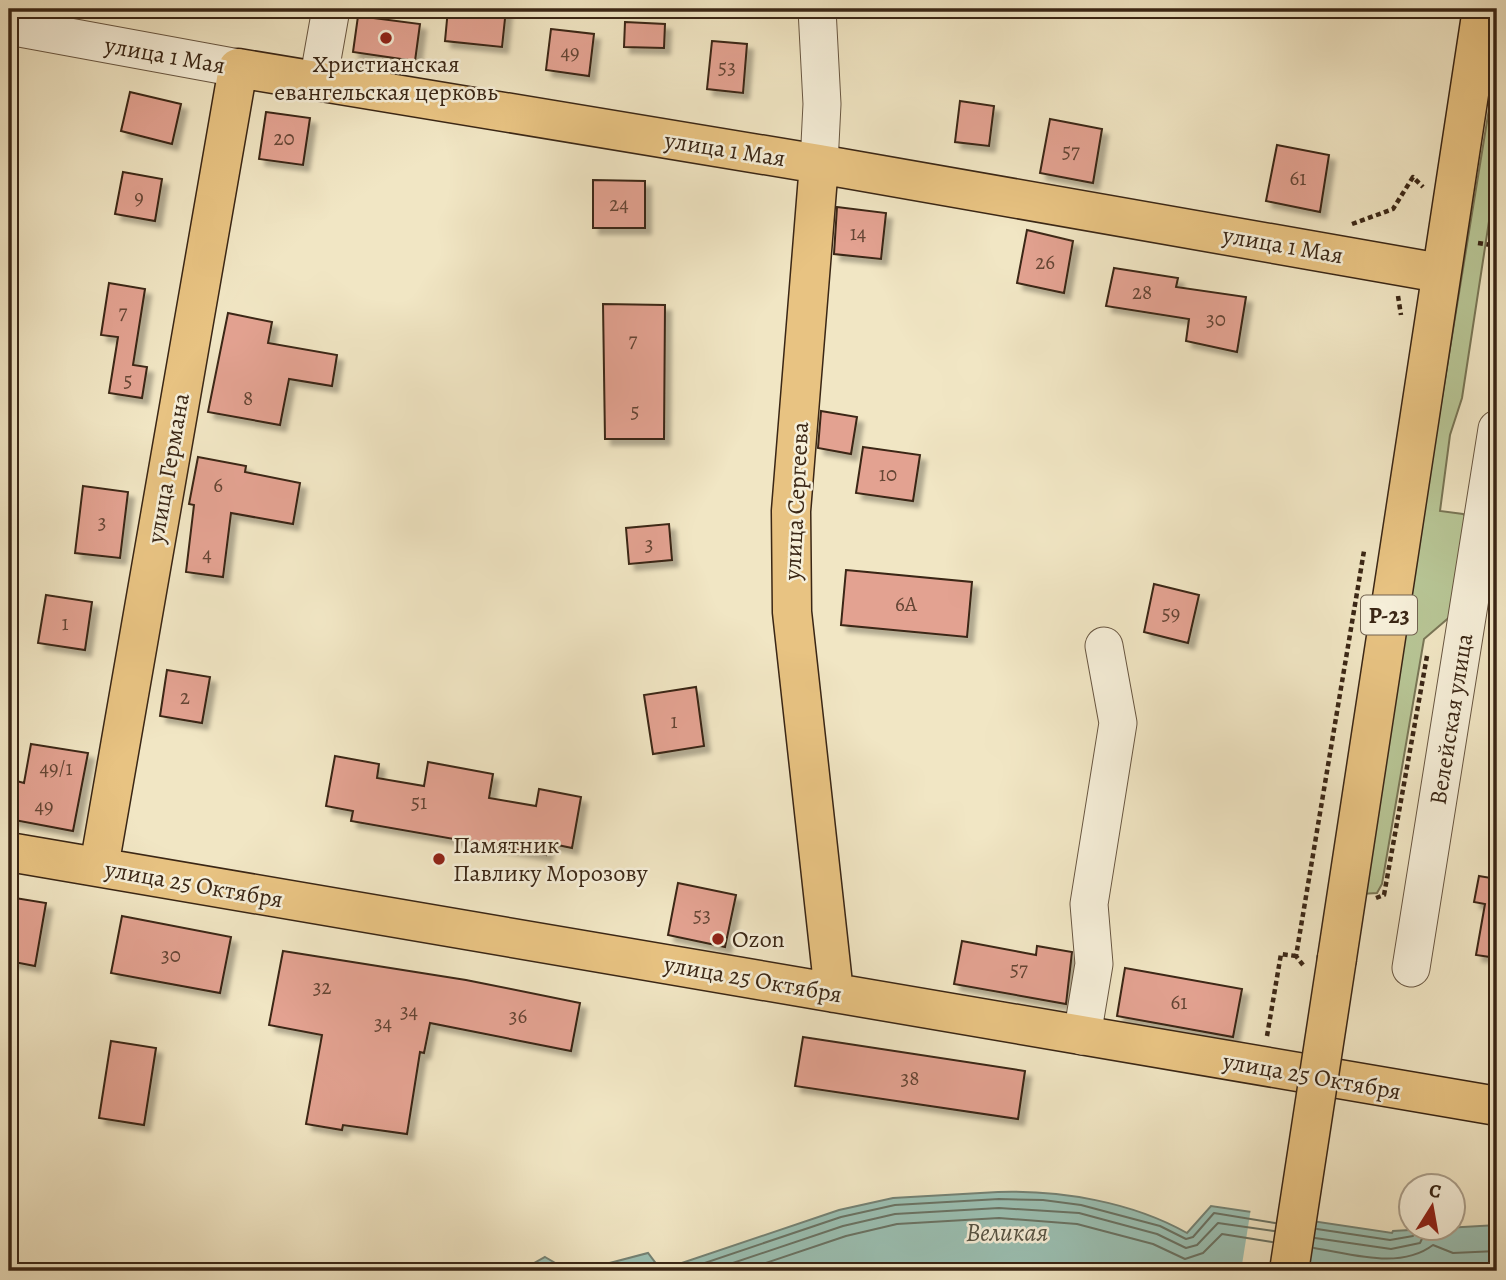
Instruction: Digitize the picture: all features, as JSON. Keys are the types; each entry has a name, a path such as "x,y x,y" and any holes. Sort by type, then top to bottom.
{"main road":[{"name":"Р-23","path":"1289,1271 1482,9"},
{"name":"улица 1 Мая","path":"238,68 820,164 1440,272"},
{"name":"улица Германа","path":"99,867 238,68"},
{"name":"улица Сергеева","path":"820,164 791,512 792,612 834,993"},
{"name":"улица 25 Октября","path":"9,852 1261,1068 1497,1106"}],"street":[{"path":"318,82 331,9"},
{"name":"улица Сергеева","path":"817,9 822,104 820,164"},
{"name":"улица 1 Мая","path":"9,26 238,68"},
{"name":"Велейская улица","path":"1412,968 1497,429"},
{"path":"1082,1036 1094,964 1089,904 1118,723 1104,646"}],"path":[{"path":"1343,224 1356,224 1393,209 1413,177 1477,243 1497,246"},
{"path":"1388,288 1398,296 1403,322"},
{"path":"1261,1068 1281,954 1296,956 1366,542"},
{"path":"1371,900 1384,895 1427,652"}],"green space":[{"path":"1497,60 1497,169 1462,398 1450,435 1440,511 1463,514 1473,522 1459,609 1424,639 1382,884 1377,893 1361,894"}],"water":[{"name":"Великая","path":"998,1192 1046,1193 1120,1206 1166,1222 1187,1233 1211,1206 1392,1233 1398,1231 1398,1242 1468,1242 1468,1227 1497,1225 1497,1271 579,1271 648,1253 661,1270 839,1210 893,1198"},
{"path":"545,1257 569,1271 520,1271"}],"pier":[{"path":"1251,1208 1310,1217 1302,1271 1241,1271"}],"building":[{"path":"448,9 506,9 502,47 445,41"},
{"name":"Христианская евангельская церковь","path":"358,16 420,24 415,61 353,52"},
{"path":"625,22 665,24 664,48 624,47"},
{"path":"551,29 594,34 589,76 546,70"},
{"path":"712,41 747,44 743,93 707,89"},
{"path":"130,92 181,104 172,144 121,131"},
{"path":"960,101 994,106 989,146 955,142"},
{"path":"266,112 310,118 303,165 259,159"},
{"path":"1050,119 1102,129 1093,183 1040,173"},
{"path":"1277,145 1329,155 1320,212 1266,201"},
{"path":"123,172 162,179 155,221 115,214"},
{"path":"593,180 645,181 645,228 593,228"},
{"path":"837,207 886,213 881,259 834,254"},
{"path":"1027,230 1073,241 1064,293 1017,283"},
{"path":"1114,268 1178,278 1176,287 1246,297 1237,352 1186,341 1189,319 1106,306"},
{"path":"109,283 145,289 133,365 147,367 142,398 109,393 118,337 101,335"},
{"path":"603,304 665,305 664,439 605,439"},
{"path":"228,313 272,322 268,343 337,355 332,386 289,379 280,425 208,412"},
{"path":"821,411 857,417 851,454 818,448"},
{"path":"863,447 920,455 913,501 856,493"},
{"path":"198,457 246,466 245,472 300,483 293,524 231,513 223,577 186,572 194,505 189,504"},
{"path":"83,486 128,492 120,558 75,553"},
{"path":"669,524 672,560 629,564 626,528"},
{"path":"846,570 972,582 967,637 841,625"},
{"path":"1154,584 1199,595 1188,643 1144,632"},
{"path":"46,595 92,602 85,650 38,643"},
{"path":"167,670 210,677 202,723 160,716"},
{"path":"696,687 704,746 653,754 644,695"},
{"path":"31,744 88,753 73,831 9,819 9,779 24,783"},
{"path":"335,756 379,764 377,778 424,786 428,762 493,774 489,798 536,806 539,789 581,797 572,848 548,843 546,855 351,821 353,811 326,806"},
{"path":"1479,876 1497,879 1497,958 1476,955 1485,904 1474,902"},
{"path":"678,883 736,895 725,947 668,935"},
{"path":"9,897 46,903 35,966 9,961"},
{"path":"122,916 231,937 220,993 111,973"},
{"path":"962,941 1036,955 1037,946 1072,952 1066,1004 954,984"},
{"path":"283,951 466,980 580,1003 571,1051 430,1023 424,1053 420,1052 407,1134 343,1125 342,1130 306,1124 322,1035 269,1025"},
{"path":"1125,968 1242,989 1233,1037 1117,1016"},
{"path":"803,1037 1025,1071 1018,1119 795,1086"},
{"path":"111,1041 156,1048 144,1125 99,1118"}],"place":[{"name":"Христианская евангельская церковь","path":"386,38"},
{"name":"Памятник Павлику Морозову","path":"439,859"},
{"name":"Ozon","path":"718,939"}]}
